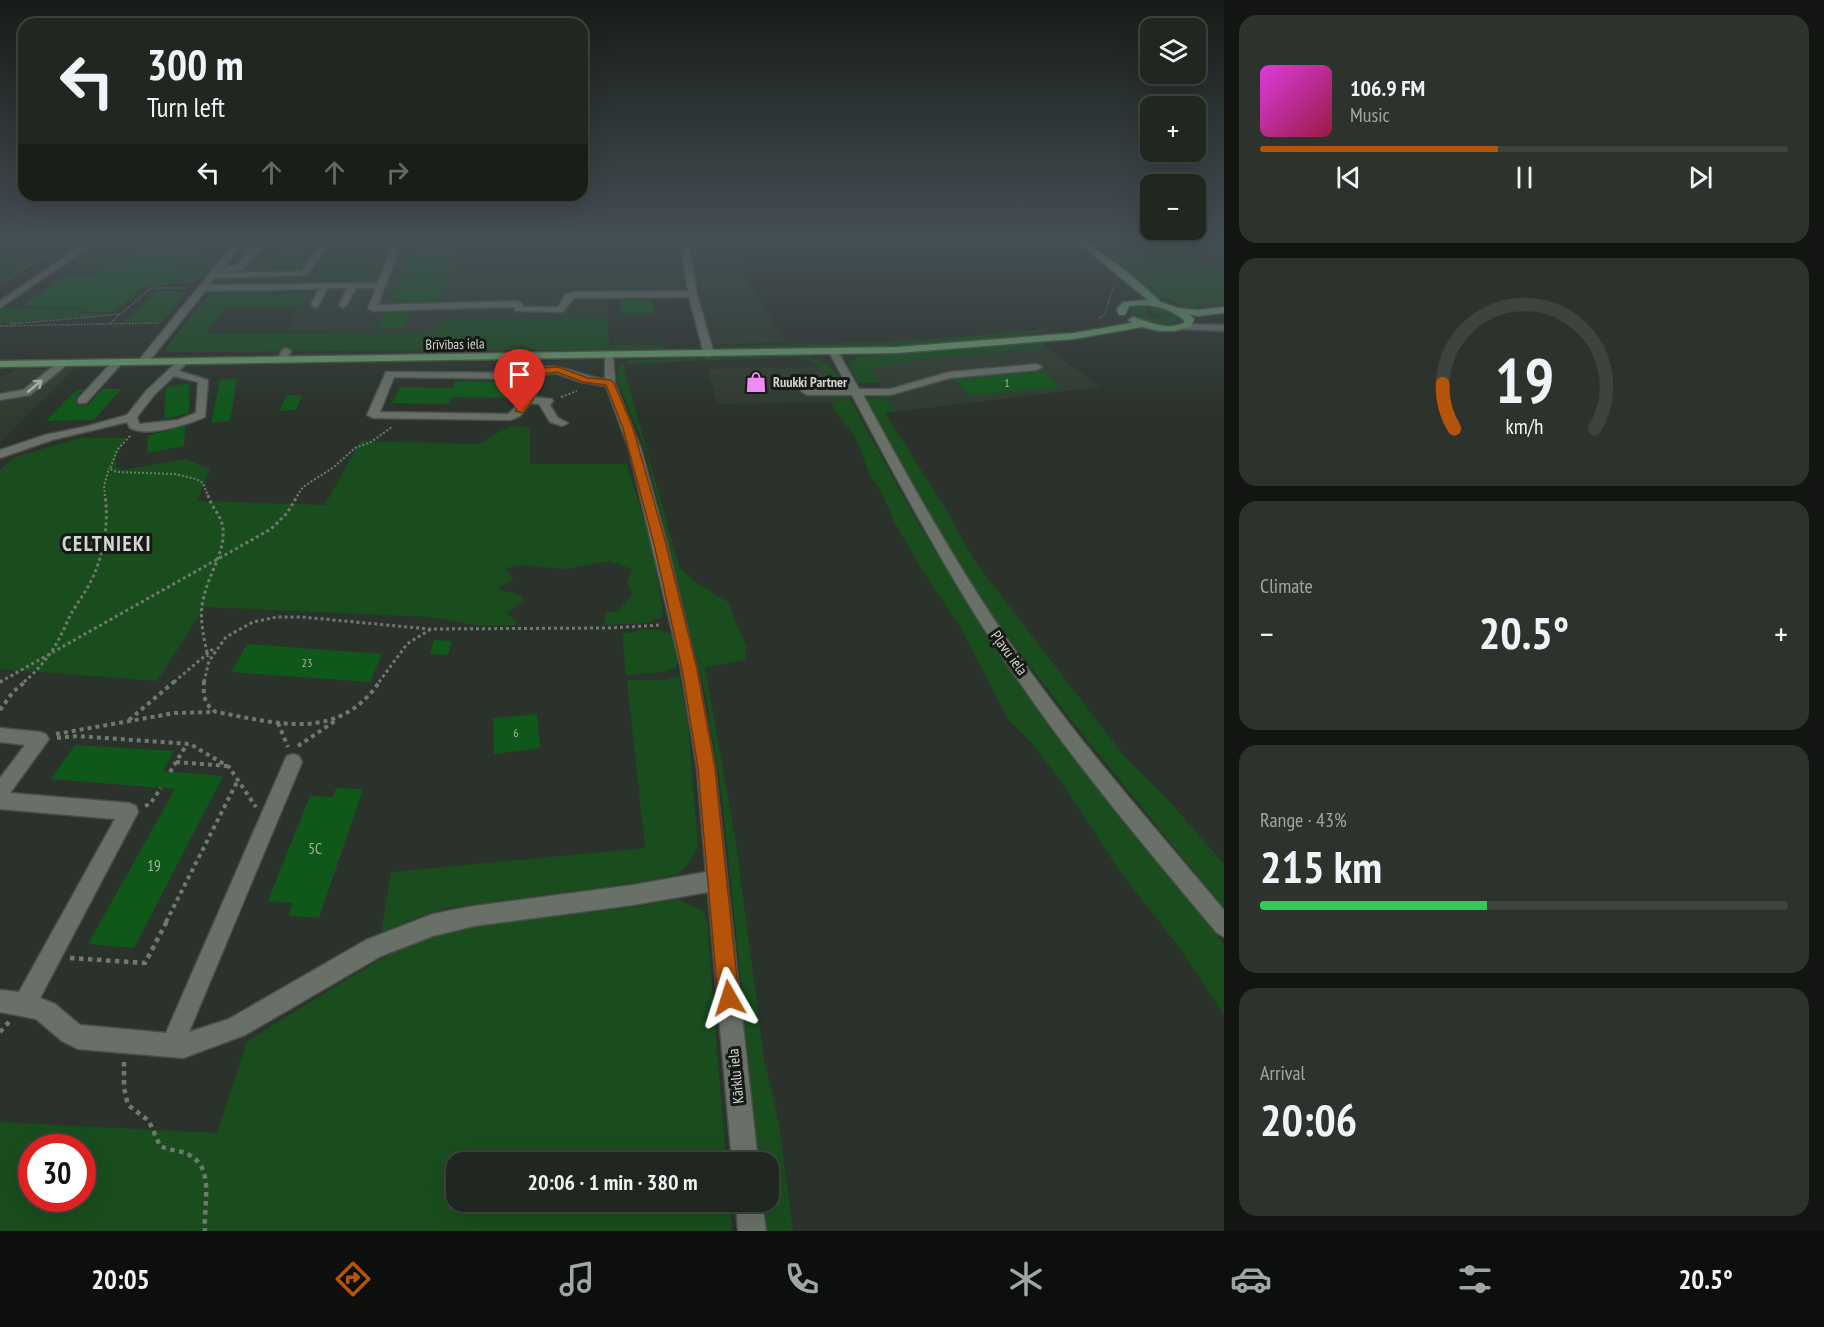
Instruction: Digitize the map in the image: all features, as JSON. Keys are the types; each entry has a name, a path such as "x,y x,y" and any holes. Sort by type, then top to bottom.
{"main road":[{"path":"1132,302 1134,297"},
{"path":"1150,297 1158,304"},
{"path":"1224,310 1198,313 1176,310 1158,304 1132,302 1122,306 1122,313 1141,324 1161,328 1224,316"},
{"path":"1176,310 1187,322"},
{"name":"Brīvības iela","path":"1053,337 1100,325 1120,317 1122,313"},
{"name":"Brīvības iela","path":"2,365 184,361 284,355 397,358 834,352 939,348 1074,336 1141,324"}],"street":[{"path":"143,362 190,297"},
{"path":"315,305 319,297"},
{"path":"343,305 347,297"},
{"path":"376,297 372,308 374,309 516,304 519,305 518,309 523,310 560,310 568,297"},
{"path":"694,297 709,354"},
{"path":"1187,322 1224,328"},
{"name":"Pļavu iela","path":"834,352 938,542 992,630 1068,734 1224,926"},
{"name":"Kārklu iela","path":"608,355 605,382 635,449 689,669 700,729 744,1152"},
{"path":"397,358 373,415 509,417 520,411 528,400 536,376 541,370 558,369 587,380 605,382"},
{"path":"0,454 49,437 90,429 131,417 150,393 184,361"},
{"path":"82,401 118,362"},
{"path":"0,398 26,393 64,363"},
{"path":"802,380 807,392 890,392 949,375 1037,367"},
{"path":"131,417 134,426 138,428 180,423 201,414 204,380 172,372"},
{"path":"390,374 536,376"},
{"path":"528,400 548,401"},
{"path":"548,401 544,404 552,418 562,423"},
{"path":"0,735 40,739"},
{"path":"0,792 40,739"},
{"path":"172,1046 292,759"},
{"path":"0,801 129,812 24,1005"},
{"path":"0,1001 24,1005 49,1014 67,1031 78,1037 172,1046 195,1044 237,1027 375,948 433,925 474,916 633,895 717,880"},
{"path":"750,1212 752,1231"}],"path":[{"path":"109,324 140,297"},
{"path":"0,325 121,314"},
{"path":"0,325 163,323"},
{"path":"548,401 605,382"},
{"path":"0,682 273,528 287,513 303,488 334,467 355,448 371,442 406,416"},
{"path":"0,710 14,692 37,673 51,654 93,577 106,531 104,486 120,445 138,428"},
{"path":"110,468 117,472 154,472 184,476 205,484 211,506 222,525 224,538 209,578 202,608 203,633 209,659"},
{"path":"121,724 135,717 221,641 249,623 280,617 431,628 616,630 678,623"},
{"path":"292,759 299,745 364,702 401,650 431,628"},
{"path":"216,712 208,707 204,694 209,659 221,641"},
{"path":"40,739 76,729 121,724 176,712 216,712 302,726 339,718"},
{"path":"274,721 282,728 292,759"},
{"path":"40,739 77,736 187,744 229,766 267,823"},
{"path":"170,772 187,744"},
{"path":"176,762 229,766"},
{"path":"51,956 145,963 238,780"},
{"path":"129,812 150,804 161,788"},
{"path":"124,1042 123,1088 128,1105 148,1121 160,1146 189,1154 201,1163 204,1170 205,1231"}],"shaded area":[{"path":"305,297 758,297 785,342 700,345 693,303 686,299 609,300 608,318 440,319 435,333 285,332"},
{"path":"1048,348 1100,387 895,412 872,369 912,360"},
{"path":"822,367 838,402 717,404 708,369"},
{"path":"75,368 0,442 0,377 19,369"}],"green space":[{"path":"151,297 183,297 161,323 122,323"},
{"path":"205,297 305,297 300,307 225,308 206,334 435,333 440,319 608,318 609,345 662,345 663,349 163,352"},
{"path":"1163,297 1224,297 1224,304 1191,308"},
{"path":"1144,306 1149,311 1144,312 1145,314 1150,317 1163,317 1152,311 1149,306 1164,309 1176,316 1177,321 1166,324 1154,323 1132,313 1134,307"},
{"path":"4,308 83,309 79,313 110,314 0,324 0,311"},
{"path":"1046,329 1049,331 931,344 732,350 720,347 922,340"},
{"path":"1041,343 1048,348 912,360 873,369 879,383 858,383 847,363 861,356"},
{"path":"790,356 807,357 827,364 842,383 829,384 816,365 808,360 795,357 623,364 679,567 694,581 728,602 746,647 745,660 705,667 736,843 764,1059 780,1128 793,1231 767,1231 765,1212 779,1212 779,1152 758,1152 722,796 705,693 645,449 617,380 618,366 630,360"},
{"path":"835,396 849,397 913,514 983,628 1044,712 1224,944 1224,1015 1182,951 1118,869 1063,784 1030,741 1008,719 959,625 922,570 895,523 879,487 871,478 856,438 831,402 838,402"},
{"path":"887,396 895,412 885,413 947,511 974,560 1124,756 1168,800 1224,864 1224,908 1074,724 993,617 954,556 866,398"},
{"path":"510,426 530,427 530,464 627,464 651,544 663,611 662,617 648,623 603,625 606,621 604,617 608,612 617,611 633,595 627,582 632,569 609,561 565,569 522,565 505,568 513,579 497,589 518,594 523,600 506,613 517,621 516,625 481,626 431,617 205,607 157,681 0,669 0,470 15,457 80,438 125,438 116,458 116,467 122,470 186,459 210,469 197,501 325,505 360,441 478,444"},
{"path":"642,630 659,630 672,635 678,656 676,668 663,672 626,675 622,634"},
{"path":"679,676 688,722 698,846 686,866 676,875 627,884 446,908 381,932 391,872 645,848 627,680 665,680"},
{"path":"677,899 704,911 707,920 725,1152 446,1152 446,1212 731,1212 732,1231 0,1231 0,1122 217,1133 247,1041 377,961 416,941 473,926 635,907"}],"building":[{"path":"35,297 130,297 112,312 83,312 89,308 22,306"},
{"path":"392,297 441,297 440,301 390,302"},
{"path":"620,300 651,300 654,313 621,313"},
{"path":"411,312 403,328 379,328 385,313"},
{"path":"1044,372 1060,387 969,395 955,380"},
{"path":"237,378 230,421 211,423 220,380"},
{"path":"455,381 512,382 508,398 452,397 449,404 392,403 400,387 453,388"},
{"path":"189,383 189,413 164,419 166,387"},
{"path":"84,389 76,397 76,405 88,405 102,389 121,389 94,420 46,421 76,390"},
{"path":"286,395 302,395 296,410 280,411"},
{"path":"188,425 185,427 184,446 147,453 148,436"},
{"path":"434,640 452,641 448,655 430,654"},
{"path":"247,644 382,654 370,682 231,672"},
{"path":"537,714 540,748 494,754 493,718"},
{"path":"75,745 174,751 163,771 223,776 134,948 88,944 175,789 51,779"},
{"path":"336,788 363,789 319,918 288,916 293,903 268,901 310,796 333,797"}],"place":[{"name":"Ruukki Partner","path":"756,382"}],"district":[{"name":"CELTNIEKI","path":"107,544"}],"route":[{"path":"520,411 528,400 537,373 541,370 558,369 587,380 610,383 628,428 683,639 700,729 729,998"}]}
